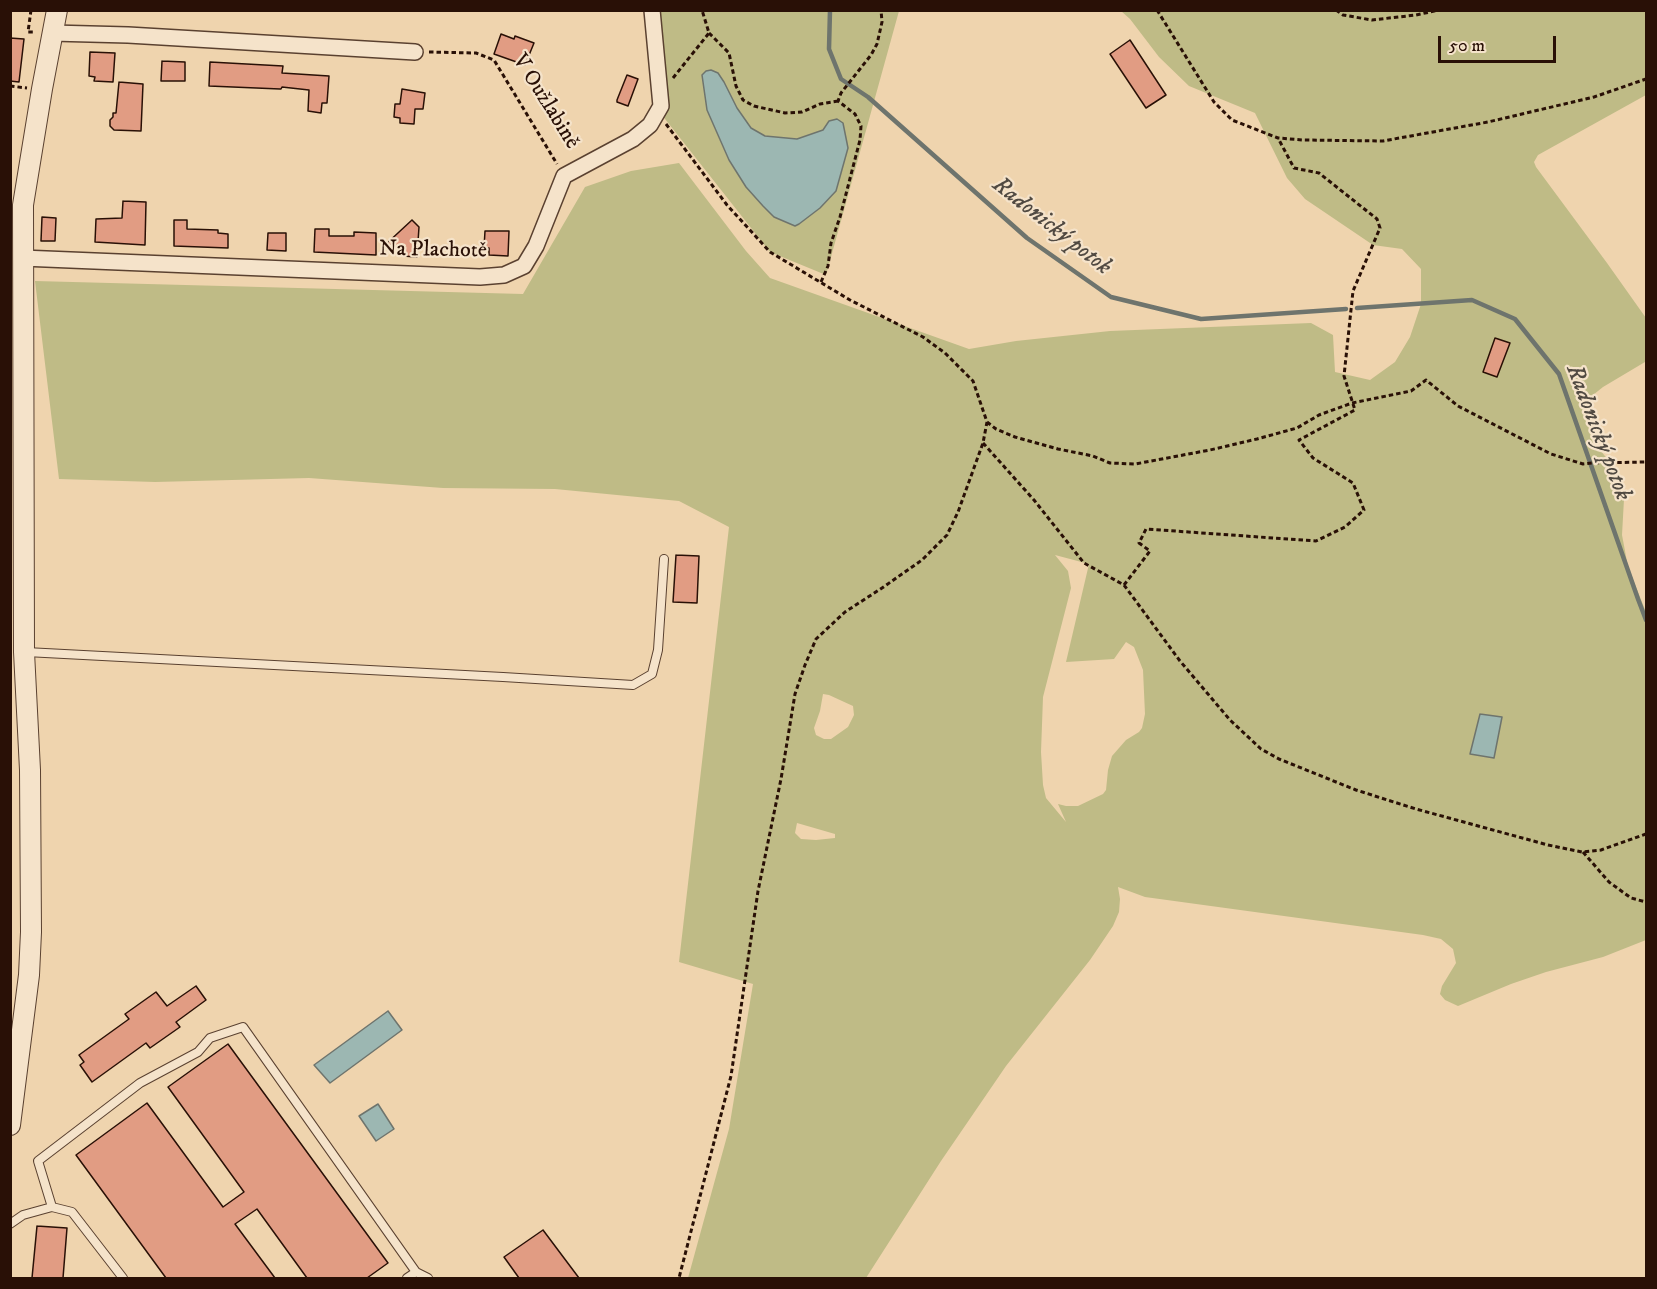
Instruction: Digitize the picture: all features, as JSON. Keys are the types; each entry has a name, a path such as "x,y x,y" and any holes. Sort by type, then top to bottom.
{"street":[{"path":"564,176 633,139 650,125 661,106 652,10"},
{"path":"10,1125 27,987 31,932 30,771 24,652 21,251 25,185 55,21 128,35 415,52"},
{"name":"Na Plachotě","path":"21,251 480,277 504,275 524,266 536,246 564,176"}],"lane":[{"path":"24,652 633,685 652,674 658,650 664,560"},
{"path":"52,1207 38,1161 140,1083 198,1052 210,1038 243,1027 416,1272 428,1278"},
{"path":"10,1224 23,1215 52,1207 72,1212 123,1278"},
{"path":"407,1278 416,1272"}],"path":[{"path":"702,10 709,33 729,53 736,86 743,100 748,104 785,113 802,112 820,104 838,101 855,114 861,126 860,140 831,243 828,266 821,282"},
{"path":"838,101 841,93 878,44 882,22 881,10"},
{"path":"1157,10 1214,102 1232,120 1278,138 1383,141 1488,122 1584,100 1647,79"},
{"path":"1336,10 1343,15 1372,20 1439,10"},
{"path":"679,1278 730,1076 758,891 781,779 795,694 805,665 816,639 845,612 922,560 947,535 958,512 983,443 987,423 973,381 945,353 924,338 850,300 770,252 727,205 666,123 661,106 673,93 673,78 709,33"},
{"name":"V Oužlabině","path":"415,52 476,53 494,60 564,176"},
{"path":"1124,585 1150,551 1139,543 1146,530 1316,541 1345,527 1364,510 1353,483 1313,458 1299,440 1355,410 1344,376 1353,291 1380,228 1377,219 1319,173 1294,168 1278,138"},
{"path":"987,423 1015,437 1058,449 1093,456 1110,463 1135,464 1257,440 1297,428 1319,415 1352,403 1411,391 1426,380 1458,406 1506,429 1544,451 1574,463 1647,462"},
{"path":"983,443 1034,500 1084,562 1124,585 1180,661 1230,720 1261,749 1279,759 1356,790 1548,845 1582,852 1601,850 1647,834"},
{"path":"1582,852 1609,882 1631,898 1647,902"}],"shaded area":[{"path":"651,11 899,11 826,275 770,252 654,105","holes":["724,82 737,108 751,128 765,136 797,139 843,123 848,148 836,191 820,208 799,224 794,226 775,217 746,187 729,161 707,110"]},
{"path":"1121,11 1646,11 1646,95 1538,155 1534,162 1646,318 1645,362 1593,395 1587,419 1592,440 1613,466 1620,480 1624,499 1622,535 1628,567 1646,612 1646,940 1603,957 1511,984 1458,1006 1445,1000 1440,994 1442,986 1456,963 1453,949 1441,939 1145,897 1118,887 1119,912 1113,926 1090,960 1006,1066 941,1161 866,1278 688,1278 729,1129 753,984 679,962 729,527 679,501 555,489 443,488 309,478 155,482 59,479 35,281 523,294 585,187 631,171 679,163 746,251 770,278 969,349 1016,341 1110,331 1311,323 1333,335 1335,372 1370,380 1395,362 1410,337 1421,304 1421,269 1402,249 1373,245 1305,199 1287,178 1255,113 1189,86 1159,57 1130,19","holes":["1055,555 1089,564 1066,662 1114,659 1126,642 1134,647 1143,670 1145,714 1139,732 1126,740 1112,756 1106,790 1103,794 1078,806 1058,804 1066,822 1046,798 1041,752 1043,697 1071,588 1068,571","823,694 853,706 854,715 848,727 831,739 824,739 816,735 814,728","797,823 835,834 835,838 801,839 795,833"]}],"water":[{"path":"711,70 718,73 751,128 765,136 797,139 823,130 829,121 837,119 843,123 848,148 836,191 820,208 799,224 795,226 774,217 746,187 729,160 707,110 702,75"},
{"path":"1480,714 1502,717 1494,758 1470,754"},
{"path":"388,1011 402,1030 330,1083 314,1065"},
{"path":"378,1104 394,1129 376,1141 359,1116"}],"building":[{"path":"501,34 534,43 525,65 494,54"},
{"path":"10,38 24,39 19,82 10,81"},
{"path":"1130,40 1166,95 1146,108 1110,54"},
{"path":"90,52 115,53 113,82 94,81 95,77 89,76"},
{"path":"162,61 185,62 185,81 161,81"},
{"path":"210,62 283,66 282,73 329,76 327,103 322,103 321,113 308,111 309,90 282,87 280,89 209,86"},
{"path":"627,75 638,79 628,106 617,102"},
{"path":"119,82 143,84 141,131 114,130 110,126 113,113 116,113"},
{"path":"402,89 425,93 423,109 415,109 414,124 400,123 400,118 394,117 395,104 400,104"},
{"path":"123,201 146,202 145,245 95,242 96,219 122,218"},
{"path":"42,217 56,218 55,241 41,241"},
{"path":"174,220 187,220 187,229 218,230 218,233 228,234 228,248 174,246"},
{"path":"412,220 419,227 417,257 403,256 403,246 385,245"},
{"path":"315,229 329,229 329,236 354,236 354,232 376,233 376,255 314,252"},
{"path":"485,231 509,231 508,256 489,255 489,248 484,248"},
{"path":"268,233 286,233 286,251 267,250"},
{"path":"1495,338 1510,343 1497,377 1483,372"},
{"path":"676,555 699,556 697,603 673,602"},
{"path":"196,986 206,1000 176,1022 180,1027 150,1048 146,1043 92,1082 80,1065 84,1062 79,1055 129,1019 125,1014 156,992 167,1006"},
{"path":"228,1044 388,1263 367,1278 307,1278 257,1209 235,1224 275,1278 166,1278 76,1155 147,1103 223,1207 244,1192 168,1087"},
{"path":"37,1226 67,1228 63,1278 32,1278"},
{"path":"543,1230 579,1278 519,1278 504,1257"}],"waterway":[{"name":"Radonický potok","path":"830,10 829,49 841,79 868,97 1027,238 1111,297 1201,319 1346,309"},
{"name":"Radonický potok","path":"1357,308 1472,300 1515,319 1559,374 1646,620"}]}
